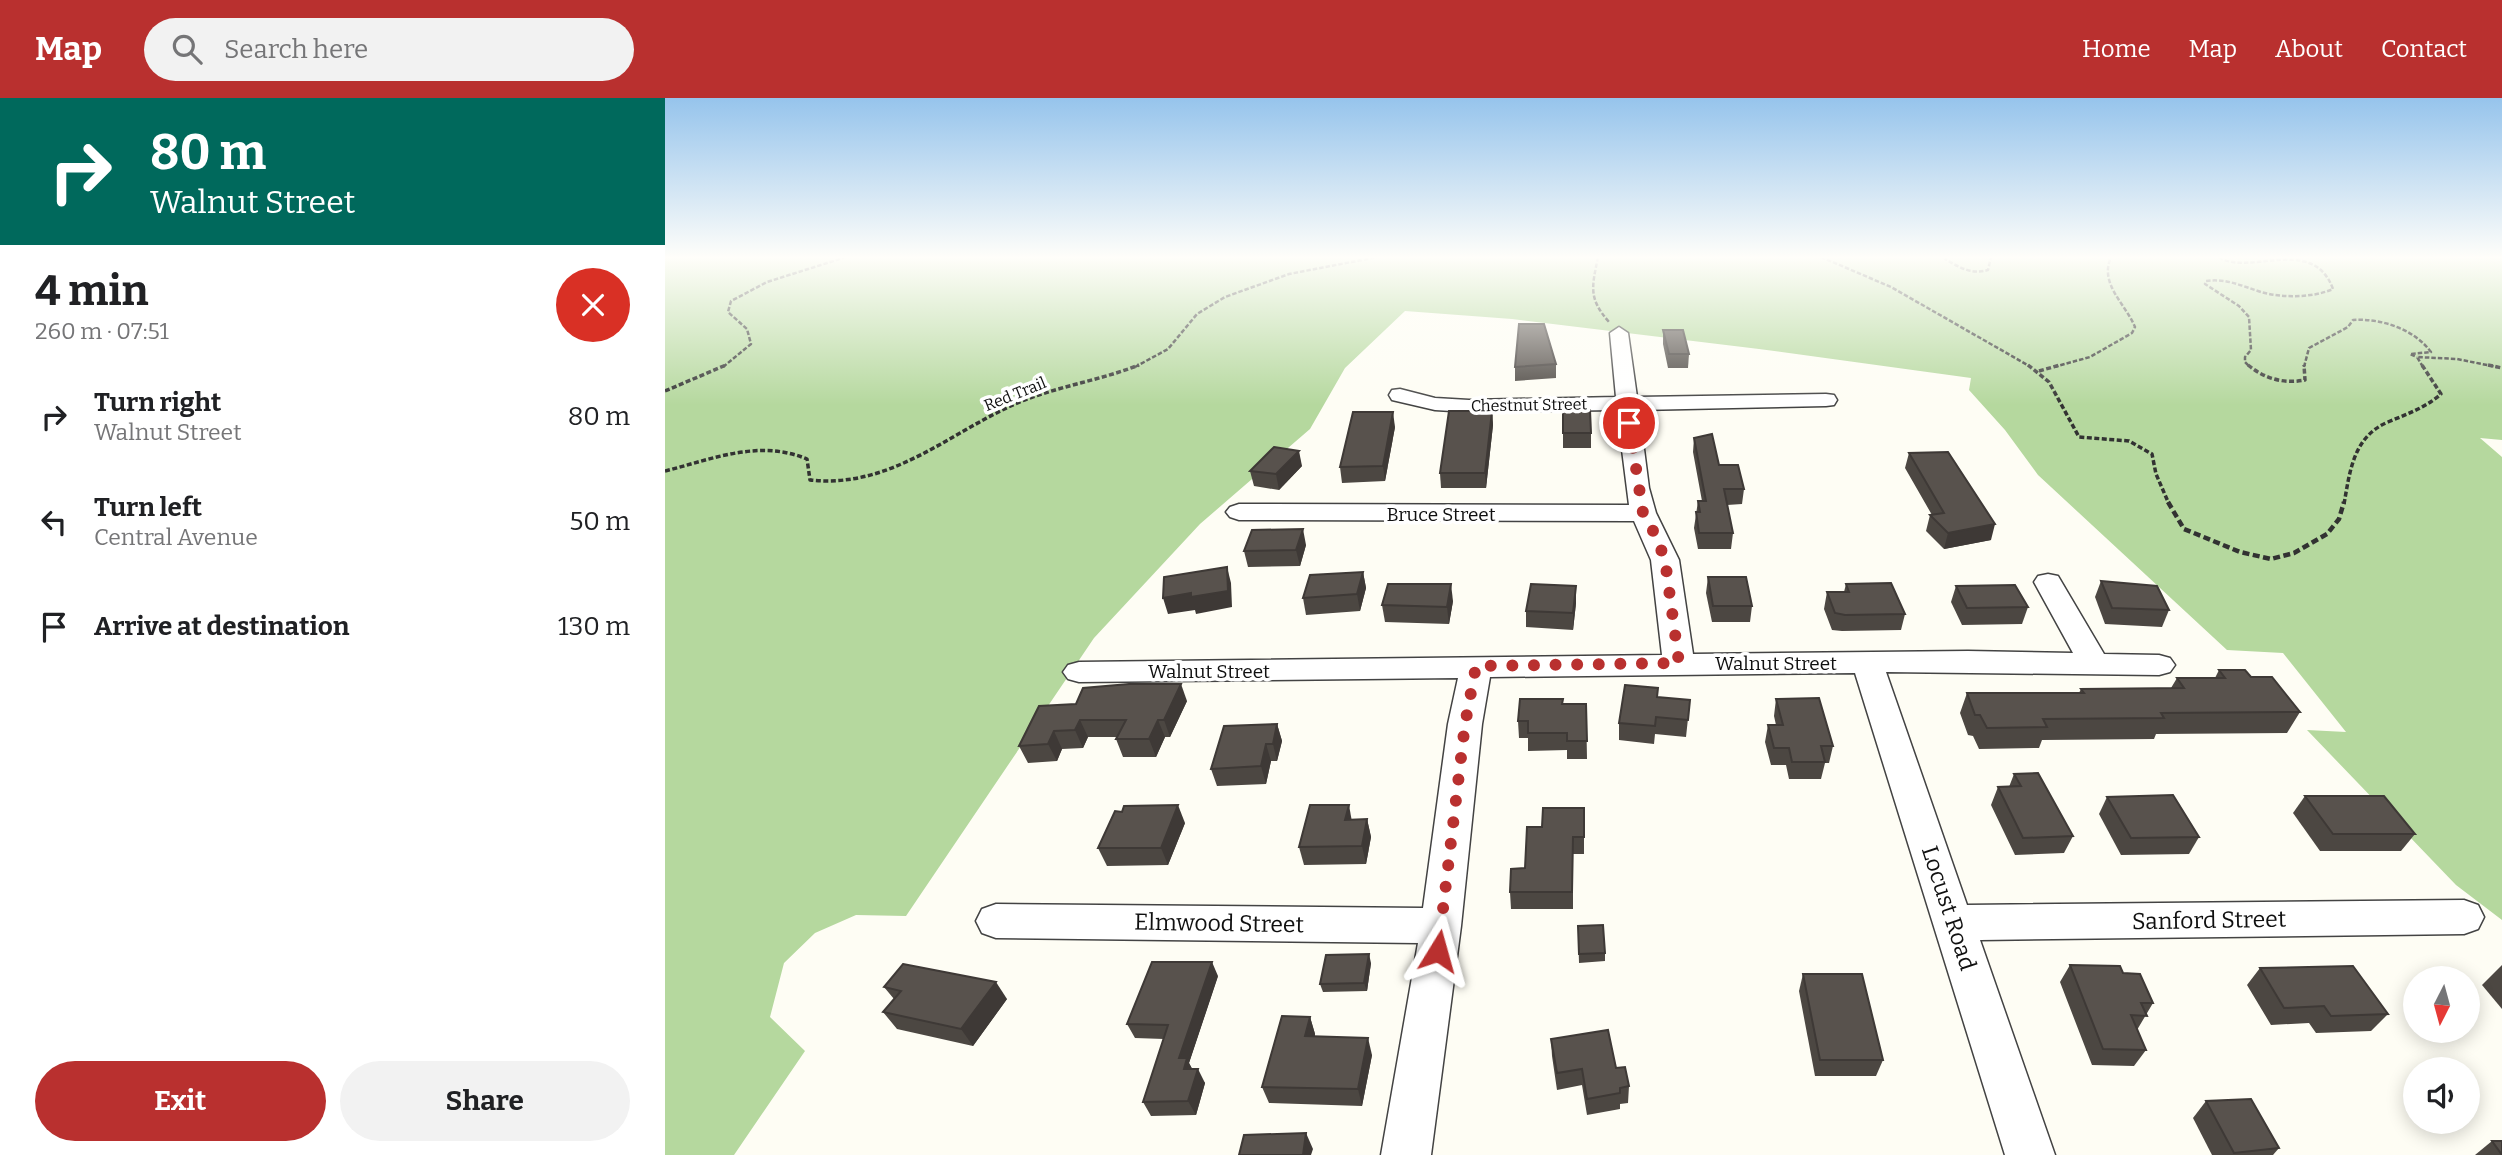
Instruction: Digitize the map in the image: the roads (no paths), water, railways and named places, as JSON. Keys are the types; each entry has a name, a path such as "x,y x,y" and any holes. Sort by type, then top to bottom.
{"street":[{"path":"1619,333 1626,404 1643,513 1665,560 1679,663"},
{"name":"Chestnut Street","path":"1400,395 1435,404 1469,406 1826,400"},
{"name":"Bruce Street","path":"1239,512 1643,513"},
{"path":"2048,582 2094,663"},
{"name":"Locust Road","path":"1867,662 2030,1155"},
{"name":"Walnut Street","path":"1079,672 1679,663 2159,665"},
{"path":"1406,1155 1441,926 1465,724 1476,666"},
{"name":"Sanford Street","path":"1954,923 2464,917"},
{"name":"Elmwood Street","path":"996,921 1441,926"}]}
